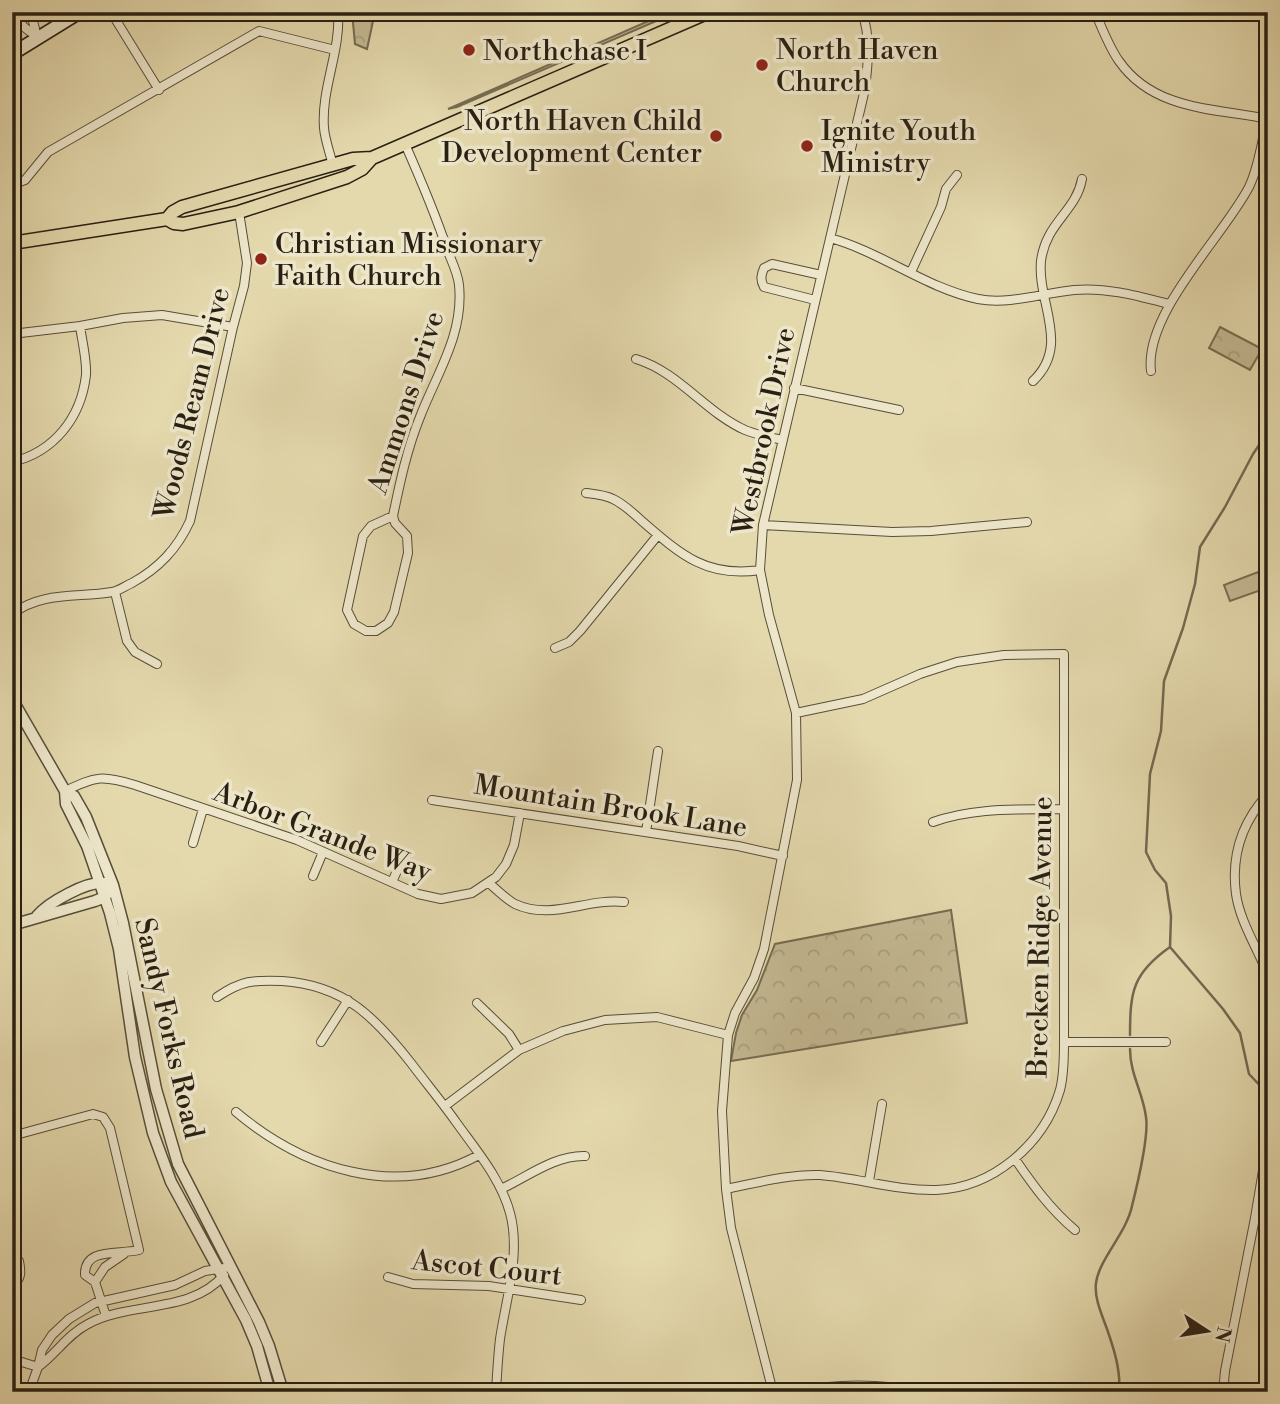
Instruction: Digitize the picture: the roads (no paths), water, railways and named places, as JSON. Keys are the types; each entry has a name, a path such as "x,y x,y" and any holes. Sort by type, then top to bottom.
{"main road":[{"path":"12,54 80,12"},
{"path":"167,219 182,207 360,157 372,158 709,12"},
{"path":"12,243 167,219 178,224 239,212 347,177 367,165 372,158"}],"street":[{"path":"13,12 37,37"},
{"path":"27,12 33,21 37,37"},
{"path":"111,12 159,90"},
{"path":"333,166 324,120 326,91 339,26 338,12"},
{"name":"Westbrook Drive","path":"773,1392 741,1272 726,1189 722,1111 728,1035 764,949 797,780 796,713 769,615 760,570 763,524 868,68 868,36 862,12"},
{"path":"1095,12 1119,61 1158,96 1181,104 1267,119 1250,186 1169,304 1153,349 1151,371"},
{"path":"14,184 25,180 48,152 259,31 335,50"},
{"name":"Ammons Drive","path":"393,516 371,526 363,537 347,610 354,624 366,631 376,631 388,624 394,612 408,553 407,536 395,523 393,516 407,452 450,351 457,327 460,297 459,281 445,242 405,144"},
{"path":"911,272 941,207 946,188 957,175"},
{"path":"1032,381 1046,364 1051,340 1040,275 1046,240 1049,232 1076,198 1082,179"},
{"name":"Woods Ream Drive","path":"12,614 40,600 66,595 115,592 146,575 165,560 181,539 190,521 244,286 247,263 239,212"},
{"path":"830,238 871,252 949,290 980,299 1012,299 1076,289 1126,293 1169,304"},
{"path":"815,300 764,286 761,281 762,272 772,264 821,275"},
{"path":"12,334 162,315 233,327"},
{"path":"12,462 27,459 53,442 69,425 81,401 86,373 80,326"},
{"path":"636,359 659,367 716,412 745,430 782,440"},
{"path":"794,388 899,410"},
{"path":"586,493 612,498 681,554 699,564 742,573 760,570"},
{"path":"763,524 892,532 1027,522"},
{"path":"555,648 569,642 580,631 658,535"},
{"path":"115,592 127,641 135,652 158,664"},
{"name":"Brecken Ridge Avenue","path":"726,1189 800,1175 869,1181 918,1189 938,1190 968,1184 987,1177 1015,1159 1037,1136 1052,1113 1061,1088 1064,1042 1065,654 1004,654 957,662 920,674 863,699 796,713"},
{"name":"Sandy Forks Road","path":"12,699 65,791 66,804 88,846 119,949 135,1057 153,1133 171,1182 257,1346 270,1392"},
{"path":"646,832 658,751"},
{"name":"Arbor Grande Way","path":"65,791 93,778 111,778 297,840 418,894 442,900 472,893 489,883"},
{"name":"Sandy Forks Road","path":"65,791 74,796 86,817 113,885 164,1124 178,1164 269,1346 283,1392"},
{"path":"1268,794 1249,817 1235,860 1236,895 1268,975"},
{"name":"Mountain Brook Lane","path":"432,800 738,846 783,856"},
{"path":"193,843 203,809"},
{"path":"933,822 953,815 987,810 1063,809"},
{"path":"520,813 506,864 489,883 513,903 533,910 554,912 594,901 624,902"},
{"path":"313,876 323,852"},
{"path":"392,882 401,862"},
{"path":"12,925 105,897 113,885 101,882 46,906 37,916"},
{"path":"1257,947 1268,944"},
{"path":"218,997 235,984 262,980 304,983 328,990 348,1000 383,1027 445,1106 502,1189 513,1227 513,1256 500,1342 496,1392"},
{"path":"321,1042 348,1000"},
{"path":"477,1003 509,1034 519,1050"},
{"path":"445,1106 519,1050 563,1031 605,1020 657,1017 728,1035"},
{"path":"1064,1042 1166,1042"},
{"path":"869,1181 882,1104"},
{"path":"236,1112 263,1134 284,1146 313,1160 351,1171 393,1178 421,1177 455,1168 479,1155"},
{"path":"12,1136 93,1114 103,1116 110,1128 139,1250 89,1258 85,1275 95,1282 106,1316"},
{"path":"1223,1392 1268,1141"},
{"path":"502,1189 560,1160 584,1156"},
{"path":"1015,1159 1058,1216 1075,1230"},
{"path":"1255,1218 1268,1222"},
{"path":"107,1254 108,1264"},
{"path":"95,1282 108,1264 124,1254"},
{"path":"12,1256 19,1261 21,1273 18,1282 12,1286"},
{"path":"29,1392 41,1349 69,1319 95,1303 175,1285 205,1271 220,1273 231,1267"},
{"path":"38,1367 86,1324 106,1316 198,1295 215,1287 220,1273"},
{"name":"Ascot Court","path":"388,1278 402,1283 467,1284 582,1300"},
{"path":"12,1359 38,1367"},
{"path":"792,1392 881,1385 925,1392"}],"waterway":[{"path":"1268,432 1200,547 1195,584 1164,681 1161,731 1150,774 1146,852 1155,870 1166,883 1171,916 1170,947 1240,1033 1249,1074 1268,1094"},
{"path":"1130,1035 1131,1006 1136,984 1148,966 1170,947"},
{"path":"1119,1392 1116,1360 1096,1295 1096,1283 1102,1265 1129,1216 1144,1148 1146,1117 1132,1067 1130,1049"}],"place":[{"name":"Northchase I","path":"469,50"},
{"name":"North Haven Church","path":"762,65"},
{"name":"North Haven Child Development Center","path":"716,136"},
{"name":"Ignite Youth Ministry","path":"807,146"},
{"name":"Christian Missionary Faith Church","path":"261,259"}]}
